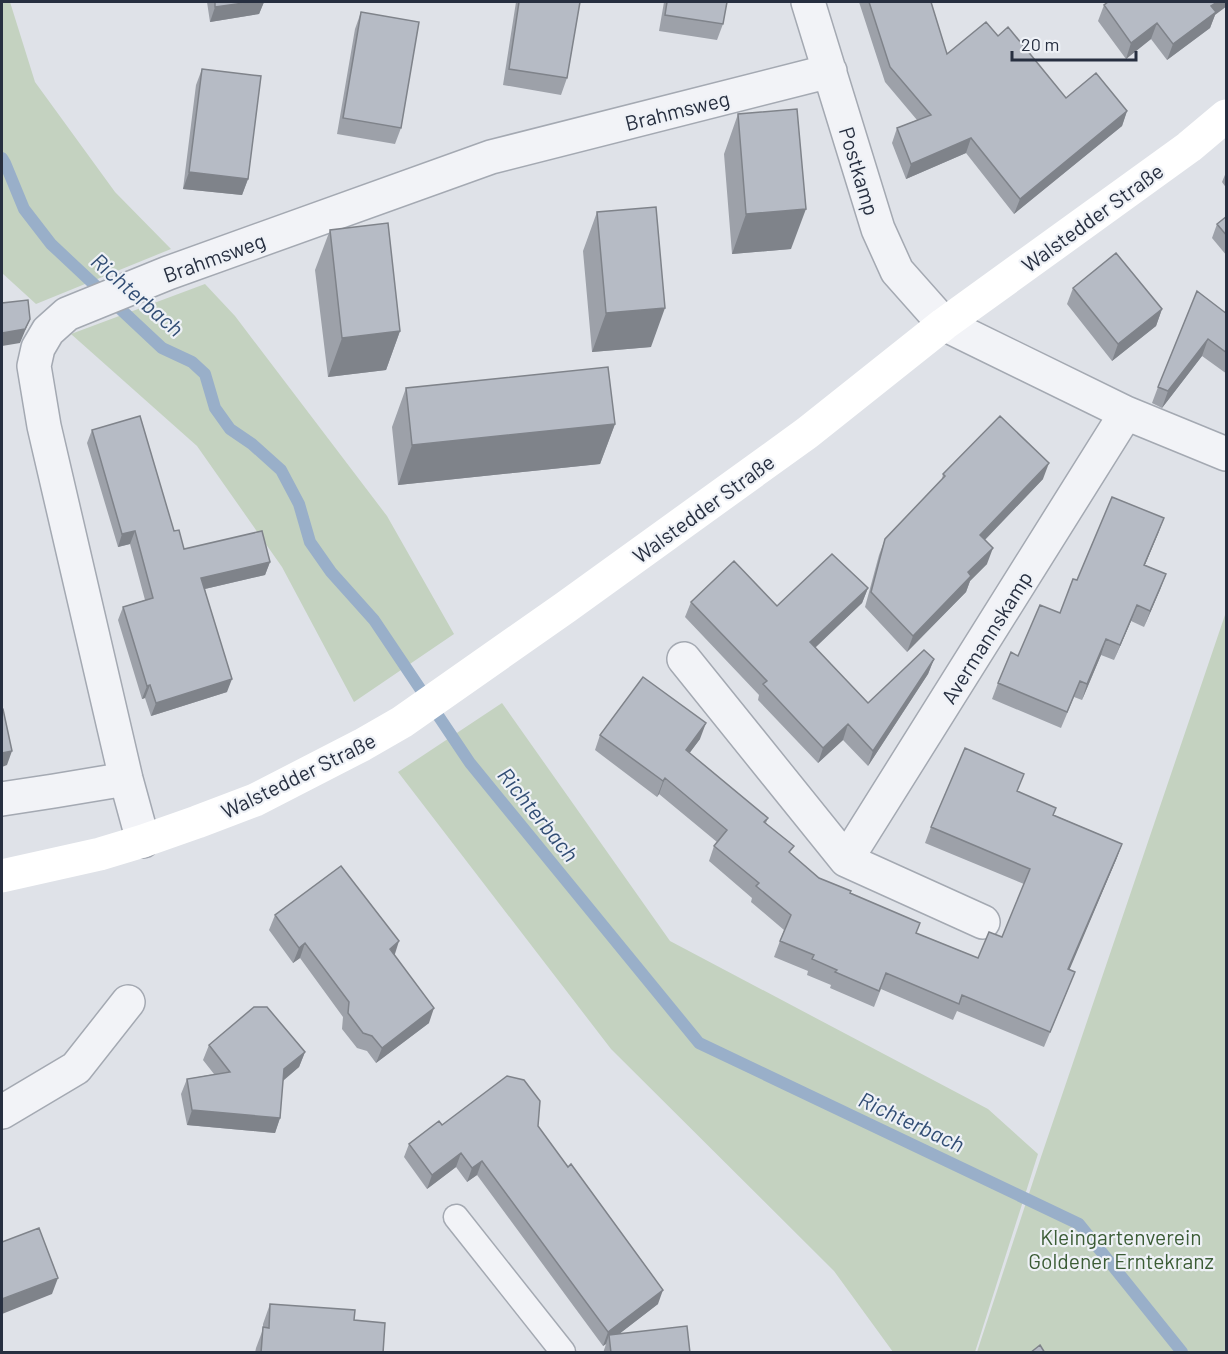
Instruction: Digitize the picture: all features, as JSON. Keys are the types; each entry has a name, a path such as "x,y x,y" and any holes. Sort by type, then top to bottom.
{"main road":[{"name":"Walstedder Straße","path":"2,876 89,857 143,841 255,800 402,722 595,587 807,433 944,324 1189,147 1227,116"}],"street":[{"name":"Postkamp","path":"808,2 878,229 897,270 944,324"},
{"name":"Brahmsweg","path":"126,778 44,426 34,366 38,348 48,331 67,314 151,280 491,157 830,71"},
{"path":"944,324 1126,413 1227,454"},
{"name":"Avermannskamp","path":"846,861 1126,413"},
{"path":"684,659 846,861 983,922"},
{"path":"2,799 126,778 143,841"},
{"path":"2,1112 76,1068 128,1002"}],"lane":[{"path":"456,1217 563,1353"}],"green space":[{"path":"2,2 10,2 35,82 115,192 171,249 36,304 2,273"},
{"path":"205,284 235,316 387,516 454,634 354,702 282,567 197,446 71,334"},
{"name":"Kleingartenverein Goldener Erntekranz","path":"1226,612 1226,1352 977,1352 1041,1157"},
{"path":"502,703 670,941 988,1109 1038,1154 975,1352 893,1352 834,1271 611,1049 398,772"}],"building":[{"path":"215,2 251,2 215,7"},
{"path":"519,2 580,2 567,78 509,69"},
{"path":"667,2 727,2 723,24 665,15"},
{"path":"869,2 931,2 947,54 986,22 998,36 1008,27 1066,98 1096,73 1127,111 1020,199 971,138 911,164 897,128 931,115 890,67"},
{"path":"1108,2 1217,2 1211,6 1216,12 1173,44 1157,23 1131,43 1104,5"},
{"path":"361,12 419,22 401,128 343,118"},
{"path":"202,69 261,76 248,179 189,172"},
{"path":"797,109 806,209 746,214 738,114"},
{"path":"656,207 665,308 606,313 597,212"},
{"path":"1227,216 1227,236 1217,224"},
{"path":"388,223 400,331 342,338 330,230"},
{"path":"1116,253 1162,309 1118,344 1073,288"},
{"path":"1197,291 1227,314 1227,353 1208,339 1168,391 1158,387"},
{"path":"28,300 30,319 25,329 2,333 2,303"},
{"path":"608,367 615,424 412,445 406,388"},
{"path":"140,416 174,531 179,530 184,549 262,531 270,562 201,578 232,679 156,703 150,685 147,686 123,607 153,598 135,531 122,534 92,430"},
{"path":"1000,416 1049,463 980,535 993,548 968,572 971,576 913,636 871,592 885,539 945,476 943,474"},
{"path":"1112,497 1164,518 1144,565 1166,574 1150,611 1137,605 1120,645 1106,639 1087,684 1080,681 1067,712 998,683 1011,652 1018,656 1040,605 1060,613 1073,579 1077,580"},
{"path":"832,554 868,588 810,642 868,703 924,650 934,659 873,751 848,724 823,748 763,684 767,681 691,602 734,561 777,606"},
{"path":"643,677 706,723 686,750 768,818 764,822 794,846 789,852 819,878 920,923 916,933 978,958 989,932 1002,937 1030,869 931,827 965,748 1024,774 1017,791 1056,808 1053,815 1122,844 1068,969 1075,972 1050,1032 962,995 959,1004 886,973 879,991 835,972 837,970 812,959 814,955 780,941 791,915 756,886 759,883 714,846 727,830 665,778 663,781 600,735"},
{"path":"2,708 12,751 2,753"},
{"path":"341,866 399,941 390,949 434,1008 382,1048 372,1036 363,1033 348,1013 349,1002 305,943 299,948 275,915"},
{"path":"254,1007 267,1007 305,1052 284,1069 280,1118 192,1110 187,1079 230,1072 209,1045"},
{"path":"507,1076 524,1080 540,1101 538,1126 568,1167 571,1164 663,1290 608,1332 482,1161 472,1168 461,1153 432,1175 409,1144 439,1121 442,1125"},
{"path":"39,1228 58,1278 2,1299 2,1242"},
{"path":"270,1304 355,1310 354,1320 385,1323 383,1353 261,1353 263,1327 269,1328"},
{"path":"687,1326 690,1353 611,1353 609,1335"},
{"path":"1040,1345 1045,1353 1030,1353"}],"waterway":[{"name":"Richterbach","path":"2,158 24,209 51,244 162,348 192,362 205,374 215,408 230,429 252,444 281,470 299,504 310,542 331,572 374,620 470,763 699,1043 1079,1224 1182,1352"}]}
